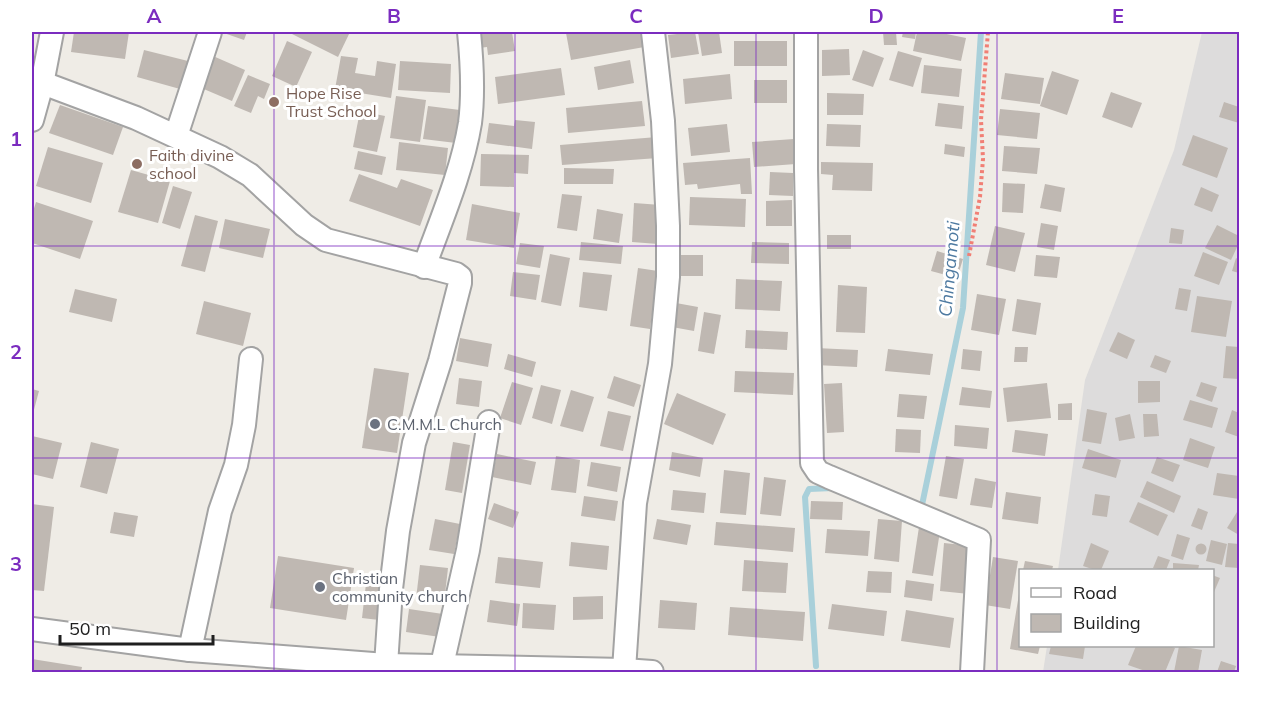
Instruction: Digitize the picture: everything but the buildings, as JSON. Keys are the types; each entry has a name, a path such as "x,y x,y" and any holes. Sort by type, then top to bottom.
{"street":[{"path":"32,120 37,82 52,32"},
{"path":"176,136 210,32"},
{"path":"424,267 462,159 470,122 473,80 469,32"},
{"path":"624,670 635,503 660,364 668,277 663,121 653,32"},
{"path":"806,32 806,169 812,463 818,472 979,540 972,672"},
{"path":"37,82 136,118 220,157 250,175 304,225 326,240 456,274 460,277 440,361 414,443 397,542 387,665"},
{"path":"190,650 220,511 238,455 244,425 251,360"},
{"path":"442,665 468,550 489,422"},
{"path":"32,629 190,650 387,665 652,672"}],"path":[{"path":"969,256 980,197 983,159 981,120 988,32"}],"shaded area":[{"path":"1202,32 1239,32 1239,672 1043,672 1047,647 1214,647 1214,569 1058,569 1085,380 1174,150"}],"waterway":[{"name":"Chingamoti","path":"922,505 963,308 981,32"},
{"name":"Chingamoti","path":"816,666 805,497 809,489 833,488"}],"place":[{"name":"Hope Rise Trust School","path":"274,102"},
{"name":"Faith divine school","path":"137,164"},
{"name":"C.M.M.L Church","path":"375,424"},
{"name":"Christian community church","path":"320,587"}]}
